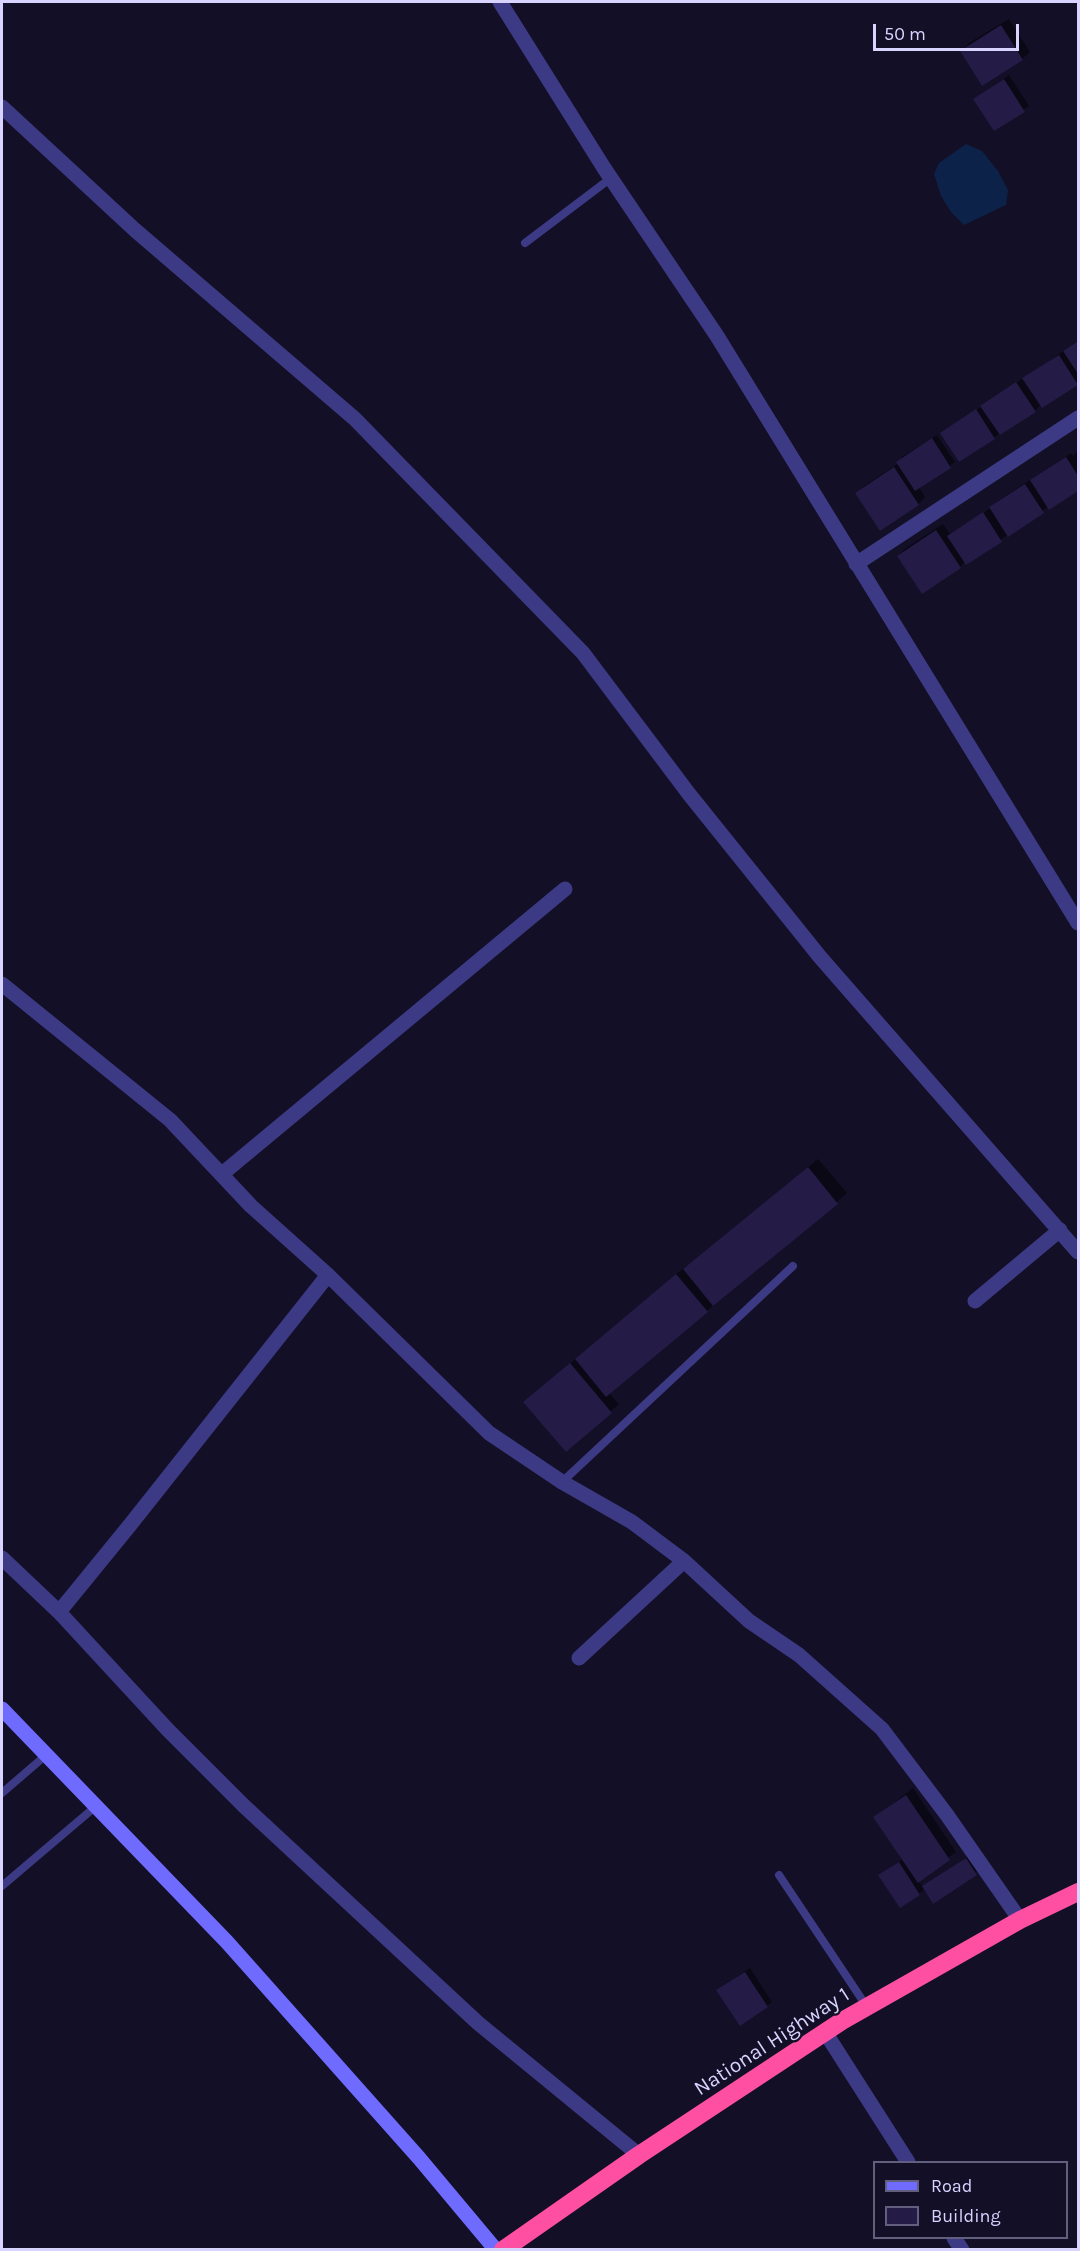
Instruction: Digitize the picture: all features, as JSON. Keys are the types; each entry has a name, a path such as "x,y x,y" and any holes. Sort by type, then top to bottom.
{"highway":[{"name":"National Highway 1","path":"503,2250 639,2155 825,2032 1020,1920 1078,1892"}],"street":[{"path":"500,2 611,177 717,336 856,564 939,693 1078,923"},
{"path":"2,107 135,230 355,418 583,653 689,794 820,957 1078,1252"},
{"path":"856,564 1078,418"},
{"path":"222,1174 565,889"},
{"path":"2,984 170,1120 252,1206 328,1275 489,1433 562,1482 632,1522 684,1561 749,1620 799,1655 882,1729 947,1815 1020,1920"},
{"path":"975,1301 1060,1230"},
{"path":"59,1612 328,1275"},
{"path":"2,1558 59,1612 168,1730 244,1806 478,2023 639,2155"},
{"path":"579,1658 684,1561"},
{"path":"2,1709 227,1942 419,2158 496,2250"},
{"path":"825,2032 907,2161"}],"lane":[{"path":"525,243 611,177"},
{"path":"562,1482 793,1266"},
{"path":"2,1793 45,1756"},
{"path":"2,1886 95,1807"},
{"path":"779,1875 867,2007"}],"water":[{"path":"966,144 982,151 998,171 1008,190 1006,205 964,225 951,212 941,196 934,174 939,163"}],"building":[{"path":"1001,25 1023,60 982,86 960,51"},
{"path":"1004,79 1025,112 994,131 973,99"},
{"path":"1078,341 1078,374 1063,351"},
{"path":"1059,355 1078,385 1042,408 1022,378"},
{"path":"1016,382 1036,412 1000,435 980,406"},
{"path":"976,409 995,439 959,462 940,433"},
{"path":"932,438 951,468 915,491 896,462"},
{"path":"1066,457 1078,476 1078,491 1049,510 1030,480"},
{"path":"894,467 919,505 880,531 855,493"},
{"path":"1025,484 1044,513 1008,537 989,507"},
{"path":"983,512 1002,542 966,565 947,536"},
{"path":"936,530 961,568 922,594 897,556"},
{"path":"808,1167 838,1204 713,1306 683,1269"},
{"path":"676,1274 708,1312 606,1397 575,1359"},
{"path":"570,1363 612,1413 566,1452 523,1402"},
{"path":"906,1795 950,1860 918,1883 873,1817"},
{"path":"966,1858 977,1875 933,1904 922,1886"},
{"path":"899,1862 920,1895 900,1908 878,1875"},
{"path":"745,1972 768,2007 740,2026 716,1990"}]}
